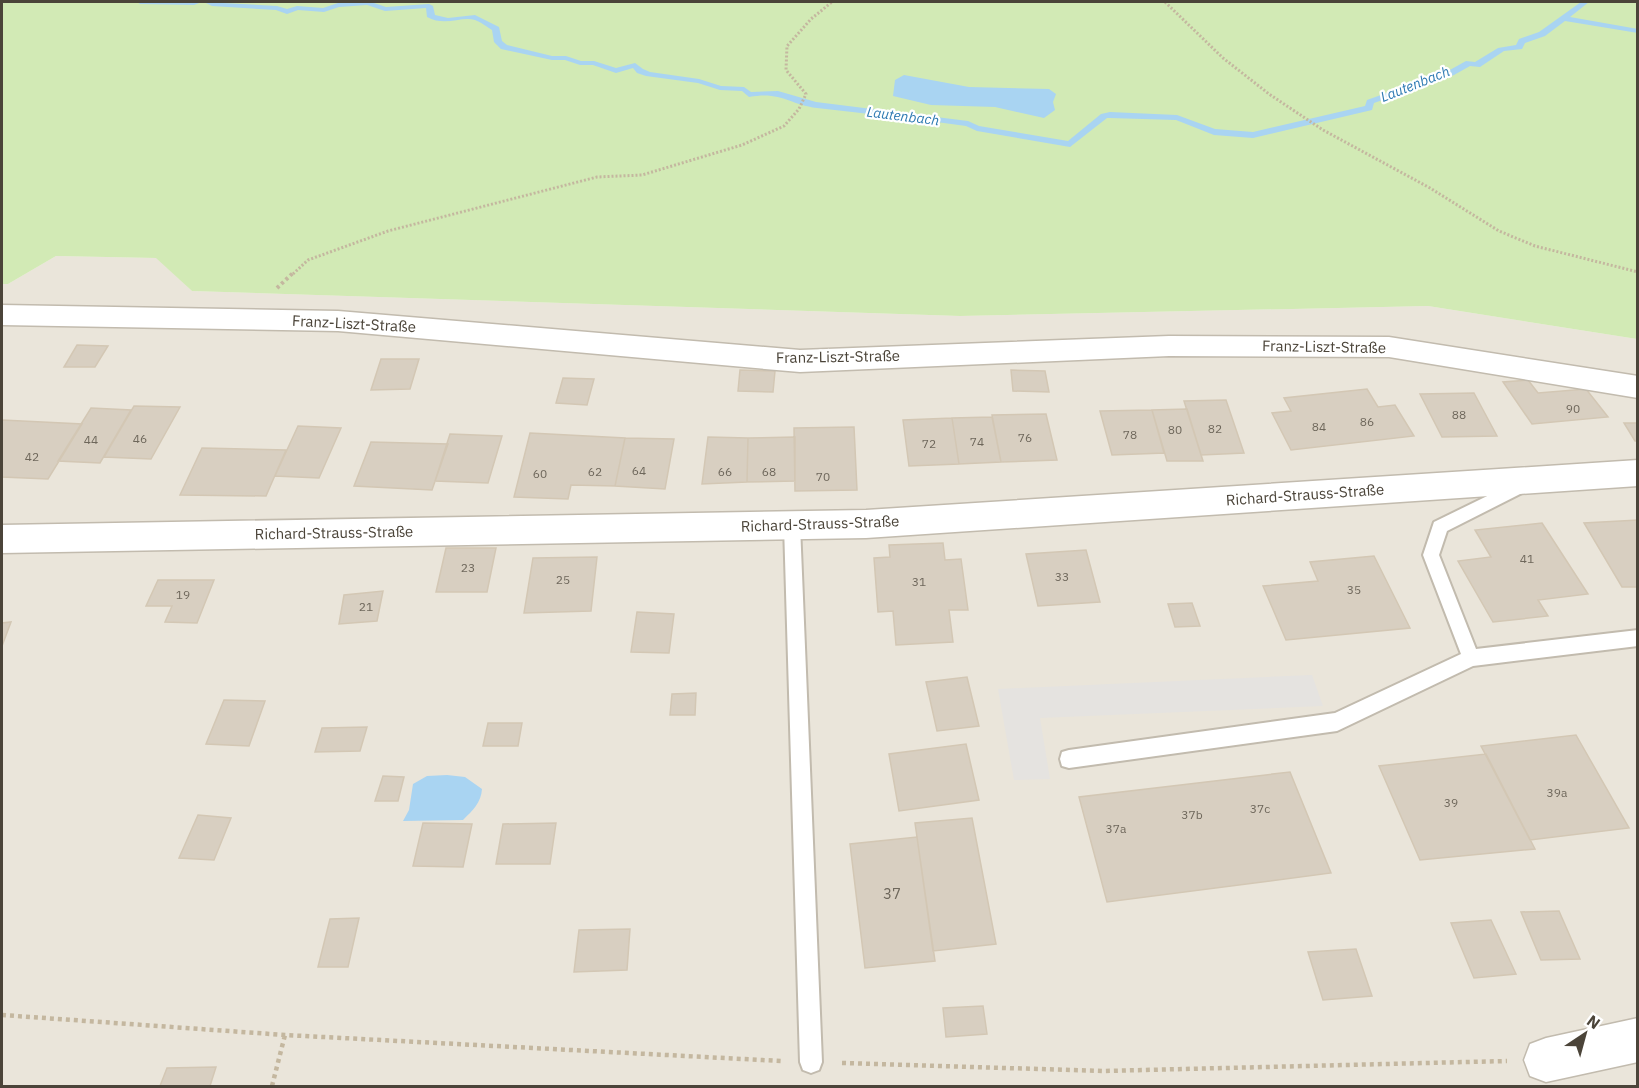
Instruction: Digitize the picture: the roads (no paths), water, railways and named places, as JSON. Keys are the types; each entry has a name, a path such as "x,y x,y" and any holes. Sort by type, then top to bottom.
{"street":[{"name":"Franz-Liszt-Straße","path":"2,315 338,321 800,361 1168,346 1389,347 1638,387"},
{"name":"Richard-Strauss-Straße","path":"2,539 866,524 1638,473"},
{"path":"1546,1060 1638,1040"}],"lane":[{"path":"1471,658 1431,555 1440,526 1533,479"},
{"path":"792,525 797,749 803,827 811,1062"},
{"path":"1069,759 1338,722 1471,658 1638,638"}],"water":[{"path":"904,75 969,87 1049,89 1056,94 1053,102 1055,110 1044,118 995,107 931,105 893,96 895,80"},
{"path":"427,776 465,777 482,789 478,802 470,813 463,820 403,821 409,810 413,784"}],"waterway":[{"name":"Lautenbach","path":"140,2 198,2"},
{"name":"Lautenbach","path":"208,2 277,8 287,12 297,8 324,10 338,5 368,3 385,9 429,6 431,17 448,20 475,17 496,29 498,42 504,47 552,58 594,63 616,71 635,65 640,71 649,74 699,81 720,88 744,89 749,95 778,93 816,105 968,124 977,128 1070,144 1104,116 1110,115 1177,118 1214,132 1253,135 1369,108 1370,102 1451,73 1469,63 1477,65 1491,54 1501,50 1519,47 1522,41 1542,34 1563,18"},
{"name":"Lautenbach","path":"1563,18 1585,2"},
{"path":"1563,18 1638,31"}]}
